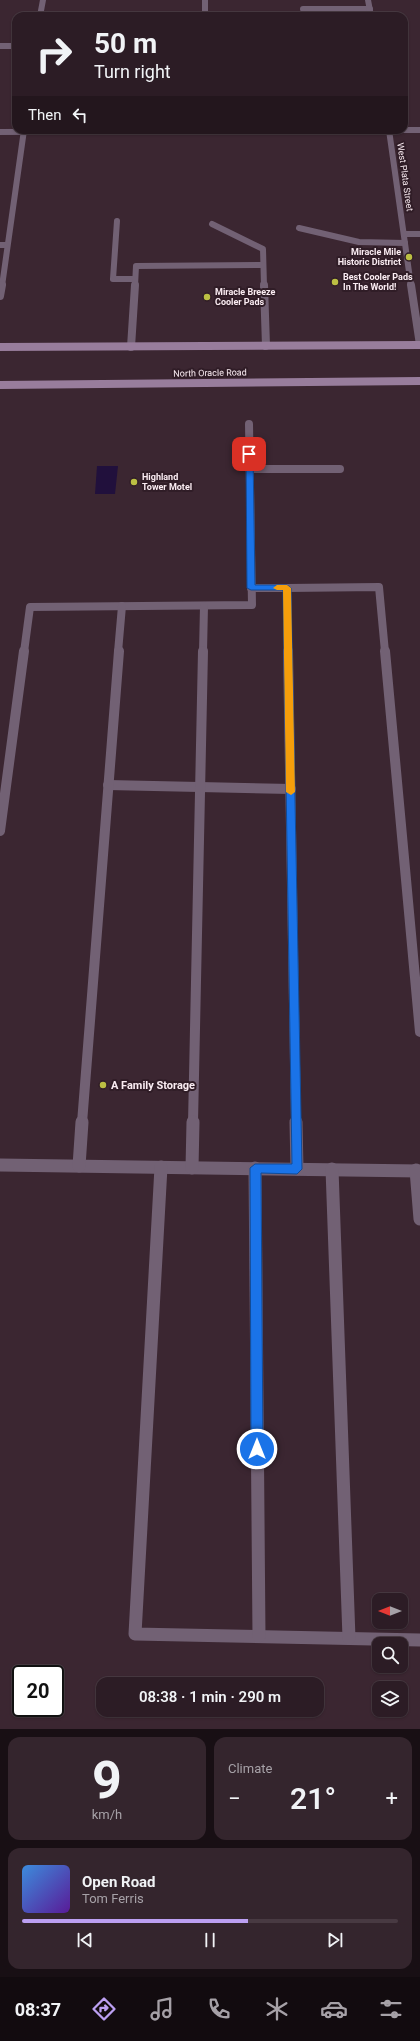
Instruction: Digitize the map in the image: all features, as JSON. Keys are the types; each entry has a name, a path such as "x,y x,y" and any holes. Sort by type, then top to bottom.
{"main road":[{"path":"0,347 420,345"},
{"name":"North Oracle Road","path":"0,385 420,381"}],"street":[{"path":"41,12 43,0"},
{"path":"205,0 205,12"},
{"path":"368,0 370,12"},
{"path":"303,9 370,9"},
{"path":"0,46 12,46"},
{"path":"408,130 420,130"},
{"path":"0,132 12,132"},
{"path":"0,296 4,245 23,134"},
{"name":"West Plata Street","path":"390,134 420,345"},
{"path":"117,221 113,279 135,279"},
{"path":"212,224 263,249 266,346"},
{"path":"299,228 359,242 405,239 420,240"},
{"path":"405,239 420,234"},
{"path":"131,347 136,266 263,265"},
{"path":"0,832 30,606 252,605 249,424"},
{"path":"249,469 340,469"},
{"path":"251,588 379,587 420,1032"},
{"path":"287,588 297,1169"},
{"path":"79,1166 122,606"},
{"path":"192,1168 204,606"},
{"path":"108,786 291,789"},
{"path":"0,1165 418,1171 420,1219"},
{"path":"162,1167 135,1634 420,1640"},
{"path":"255,1168 259,1636"},
{"path":"332,1169 349,1638"}],"shaded area":[{"path":"97,466 118,466 115,494 95,494"}],"slow traffic":[{"path":"277,588 287,588 291,792"}],"place":[{"name":"Miracle Mile Historic District","path":"409,257"},
{"name":"Best Cooler Pads In The World!","path":"335,282"},
{"name":"Miracle Breeze Cooler Pads","path":"207,297"},
{"name":"Highland Tower Motel","path":"134,482"},
{"name":"A Family Storage","path":"103,1085"}],"route":[{"path":"249,454 251,588 287,588 297,1169 255,1168 257,1449"}]}
